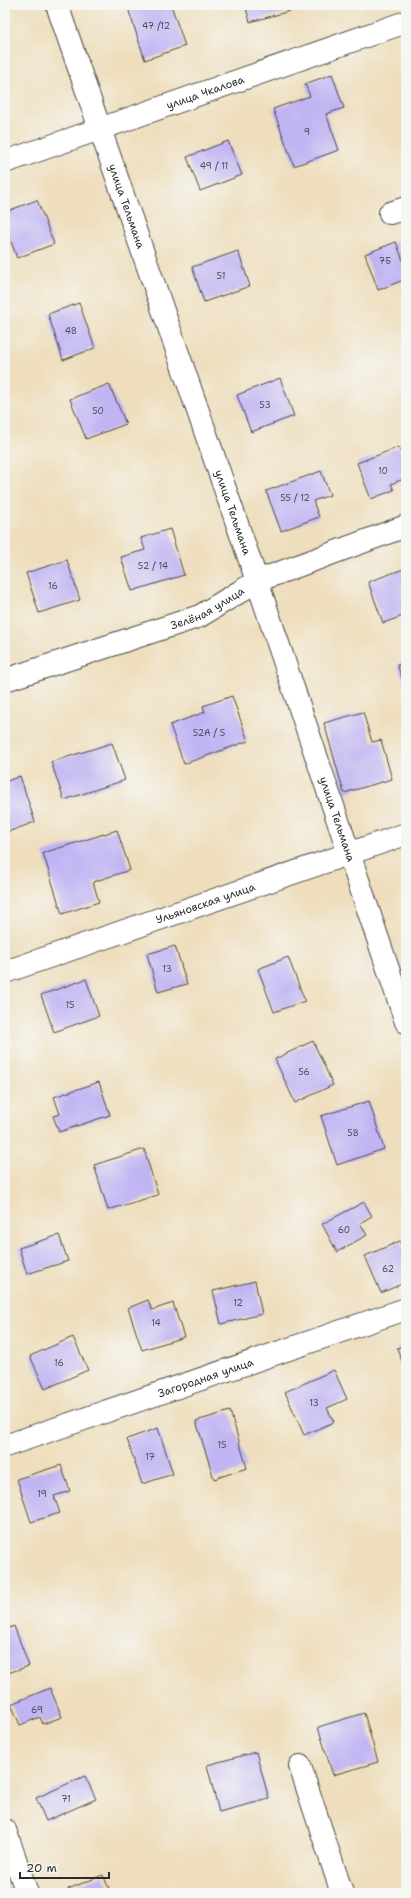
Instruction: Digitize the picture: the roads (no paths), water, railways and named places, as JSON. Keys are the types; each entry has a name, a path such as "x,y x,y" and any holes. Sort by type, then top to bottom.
{"street":[{"name":"улица Тельмана","path":"57,5 257,581 406,1022"},
{"name":"улица Чкалова","path":"5,162 406,22"},
{"name":"Зелёная улица","path":"5,680 200,616 257,581 406,526"},
{"name":"Ульяновская улица","path":"5,972 406,834"},
{"name":"Загородная улица","path":"5,1446 406,1310"},
{"path":"300,1766 342,1893"},
{"path":"5,1830 27,1893"}]}
